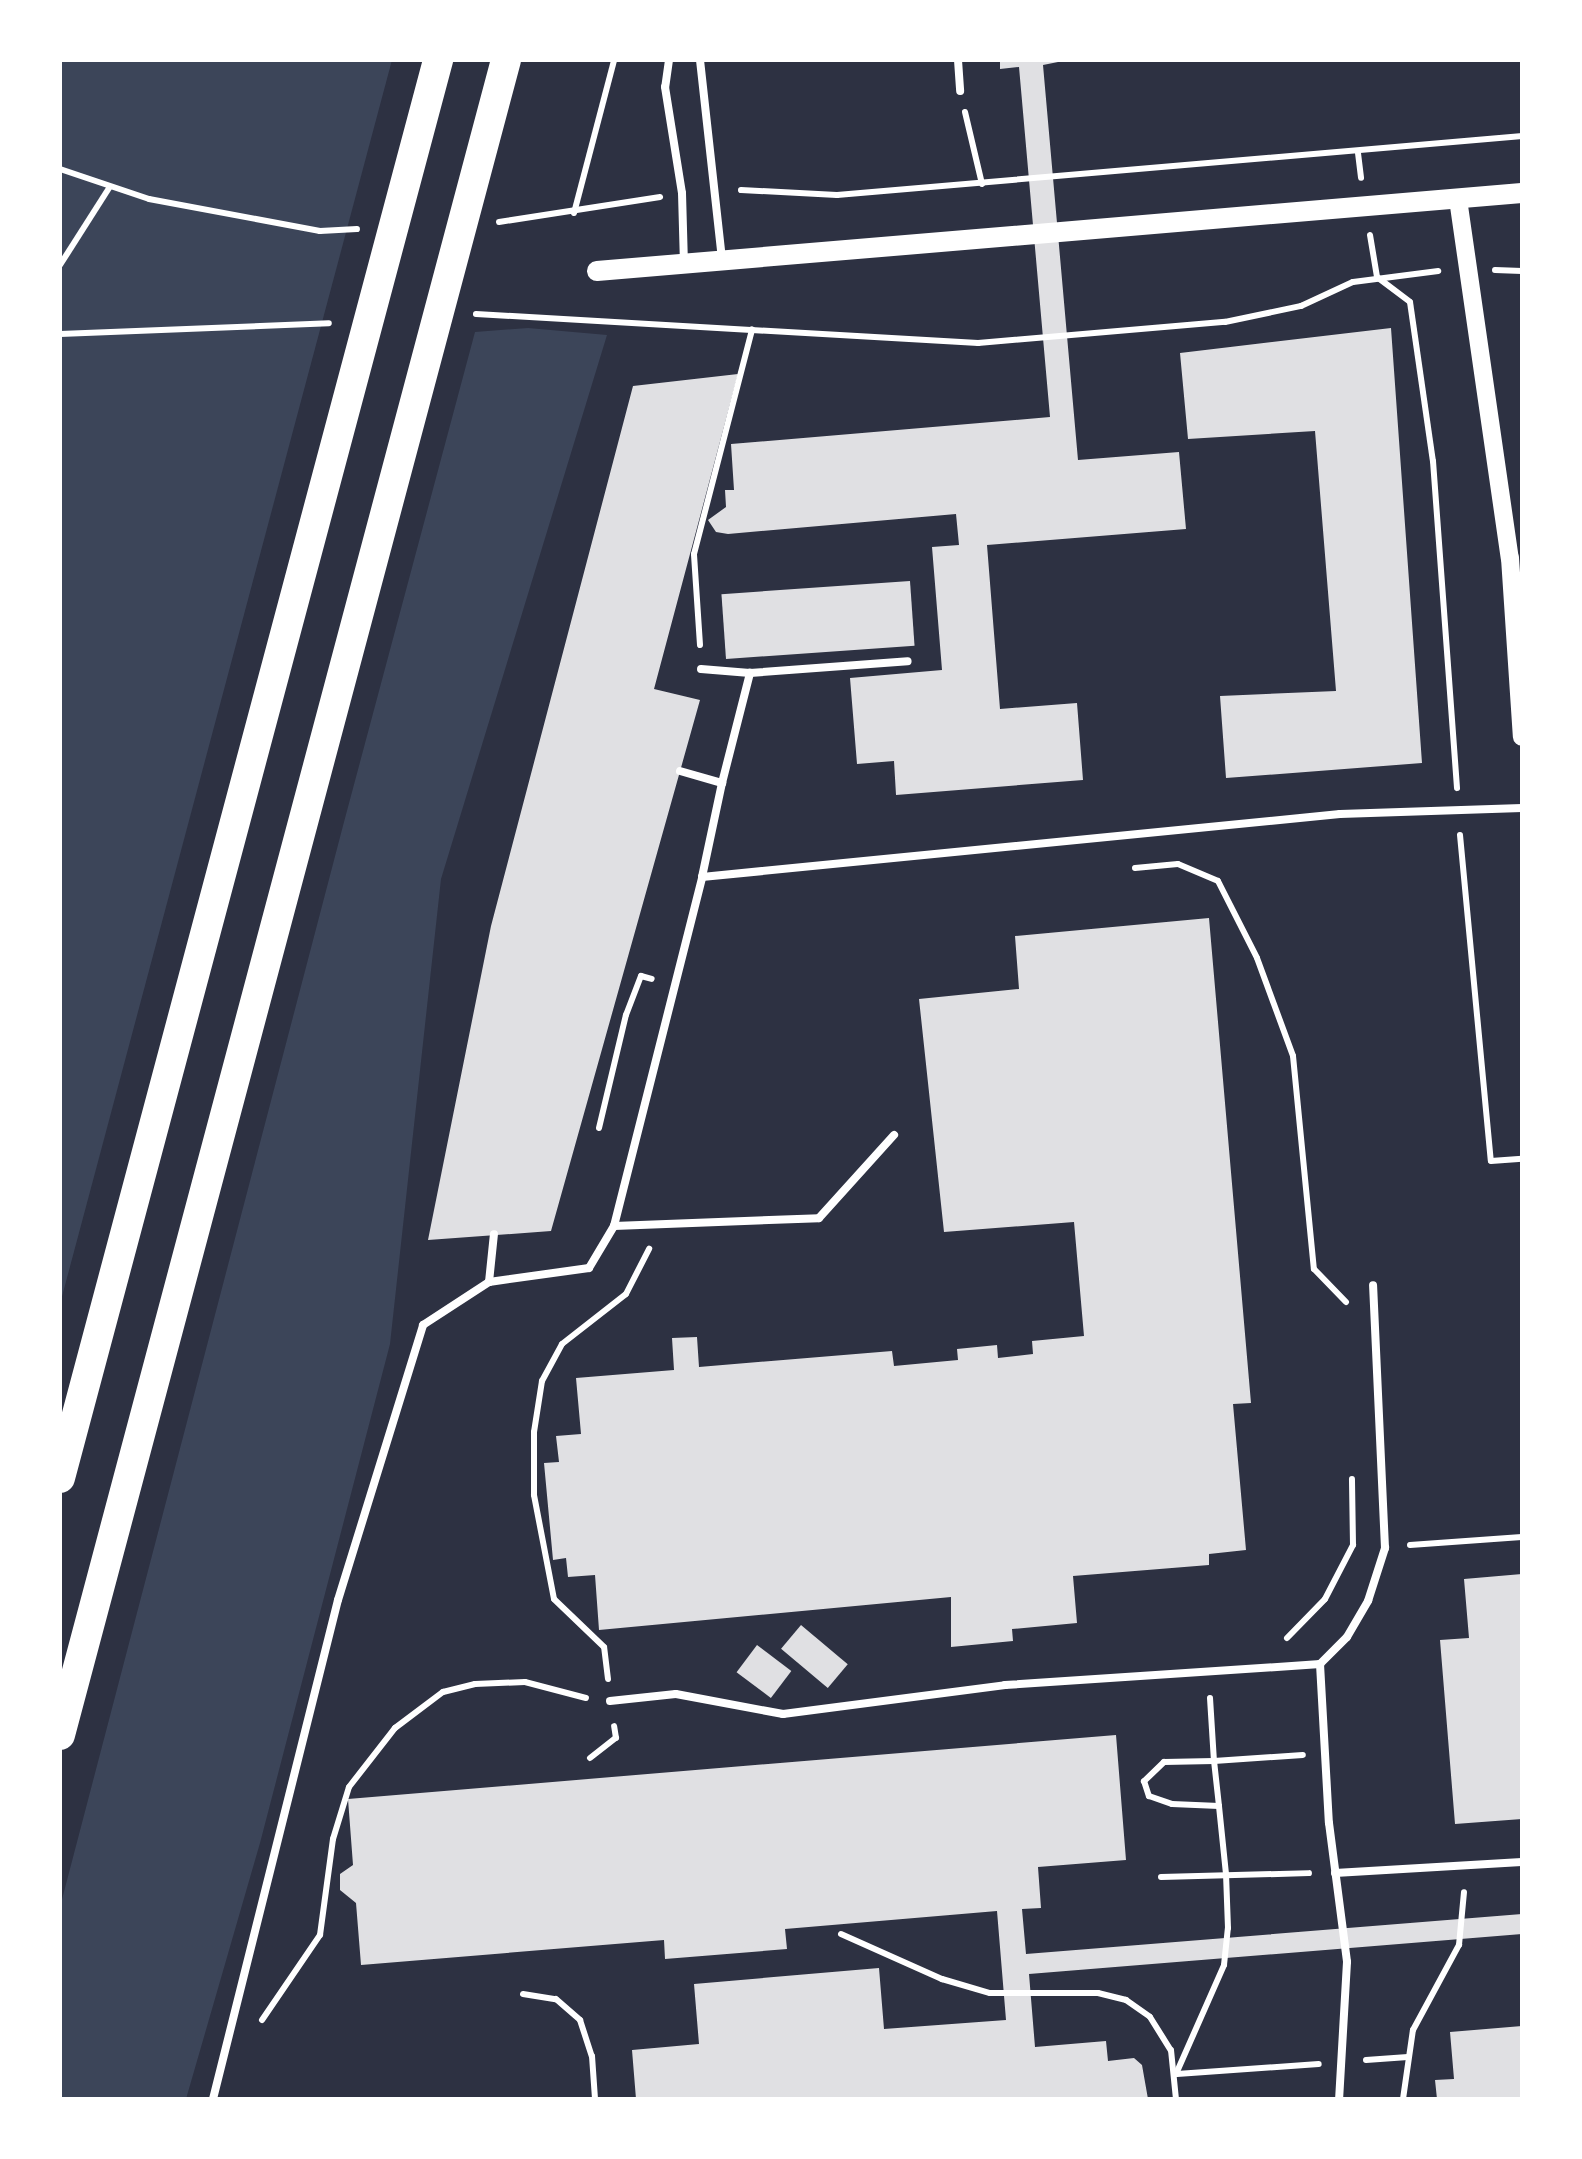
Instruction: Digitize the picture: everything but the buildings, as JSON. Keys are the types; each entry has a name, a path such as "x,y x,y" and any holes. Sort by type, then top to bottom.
{"highway":[{"path":"60,1478 438,60"},
{"path":"60,1735 506,60"}],"main road":[{"path":"597,271 1522,193"}],"street":[{"path":"1458,199 1510,558 1522,737"}],"lane":[{"path":"669,60 665,86 682,193 684,266"},
{"path":"700,60 710,188 723,263"},
{"path":"958,60 960,91"},
{"path":"701,670 750,673 908,661"},
{"path":"213,2099 338,1600 423,1325 489,1282 589,1268 614,1226 750,673"},
{"path":"680,772 722,783"},
{"path":"702,877 1458,808 1522,808"},
{"path":"614,1226 819,1218 894,1135"},
{"path":"489,1282 494,1234"},
{"path":"610,1701 676,1694 783,1714 1005,1685 1320,1664 1347,1637 1368,1601 1385,1548 1373,1285"},
{"path":"1320,1664 1335,1873 1348,1962 1345,2062 1339,2099"},
{"path":"1335,1873 1466,1870 1522,1862"}],"path":[{"path":"574,213 614,60"},
{"path":"960,91 982,184"},
{"path":"710,188 808,196 1522,136"},
{"path":"60,169 109,188 320,231 368,228"},
{"path":"60,264 109,188"},
{"path":"484,222 574,213 682,193"},
{"path":"470,314 752,329 928,345 1225,322 1301,306 1377,277 1468,269 1522,271"},
{"path":"1377,277 1410,302 1433,461 1458,808 1491,1161 1522,1159"},
{"path":"60,334 341,322"},
{"path":"700,610 694,554 752,329"},
{"path":"1136,868 1178,864 1218,881 1256,958 1294,1056 1314,1269 1346,1301 1347,1320"},
{"path":"599,1128 632,998"},
{"path":"610,1022 623,1024"},
{"path":"590,1758 616,1738 604,1647 554,1598 534,1495 534,1432 542,1381 562,1344 626,1294 645,1263 656,1224"},
{"path":"1326,1598 1354,1545 1351,1470"},
{"path":"1354,1545 1385,1548 1522,1537"},
{"path":"260,2026 320,1935 334,1839 349,1787 395,1728 443,1692 475,1684 525,1682 610,1701"},
{"path":"1176,2074 1224,1965 1226,1874 1219,1806 1214,1761 1164,1762 1144,1782 1149,1796 1172,1804 1219,1806"},
{"path":"1402,2099 1408,2056 1426,1996 1459,1945 1466,1870"},
{"path":"1161,1877 1335,1873"},
{"path":"841,1934 942,1979 990,1992 1098,1993 1126,2000 1162,2034 1176,2074 1176,2099"},
{"path":"523,1994 556,1999 580,2020 592,2056 594,2099"},
{"path":"1176,2074 1408,2056"}],"shaded area":[{"path":"60,60 392,60 60,1304"},
{"path":"528,328 607,335 441,879 390,1344 260,1843 186,2099 60,2099 60,1907 344,822 475,332"}]}
